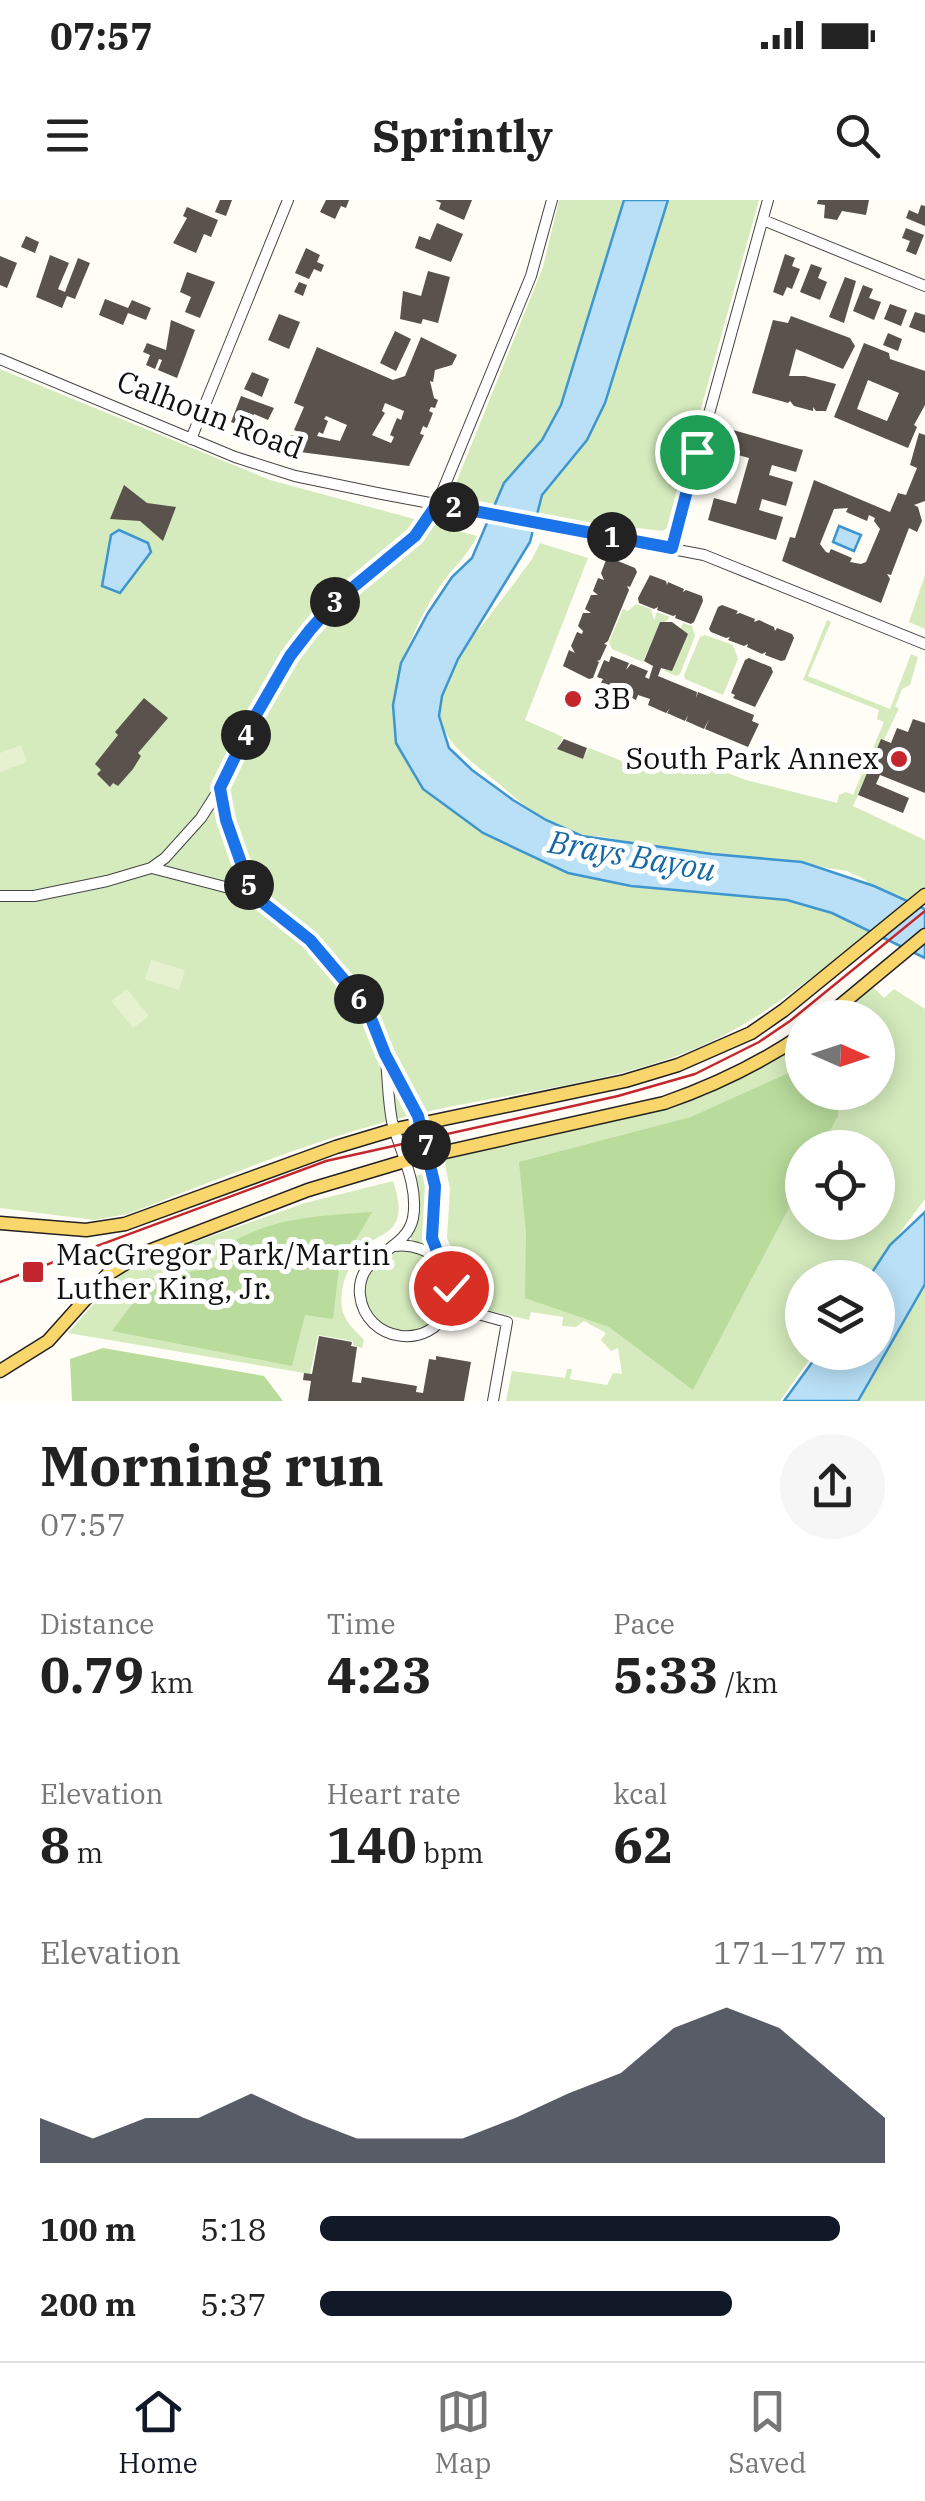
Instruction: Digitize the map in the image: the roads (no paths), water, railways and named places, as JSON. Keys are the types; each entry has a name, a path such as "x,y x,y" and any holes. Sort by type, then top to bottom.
{"main road":[{"path":"0,1223 86,1230 125,1224 396,1129 625,1081 709,1054 751,1032 925,896"},
{"path":"846,1000 925,935"},
{"path":"0,1371 48,1341 90,1292 123,1263 308,1190 405,1161 703,1090 785,1047"}],"street":[{"path":"190,439 288,200"},
{"path":"0,896 59,892 152,868 189,834 220,788 290,656 318,619 415,536 437,504 531,276 552,200"},
{"path":"672,548 768,200"},
{"path":"763,220 925,286"},
{"name":"Calhoun Road","path":"0,359 235,457 296,476 704,555 925,644"},
{"path":"220,788 226,820 252,894"},
{"path":"152,868 252,894 310,940 334,965 372,1021 420,1124 435,1186 432,1238 436,1256 449,1278 449,1306 437,1324 408,1337 386,1333 370,1320 360,1300 362,1278 372,1260 395,1246 412,1221 412,1187 396,1129 385,1054"},
{"path":"395,1246 412,1246 436,1256"},
{"path":"449,1306 506,1322 493,1401"}],"water":[{"name":"Brays Bayou","path":"624,200 668,200 605,403 587,440 542,495 530,542 458,659 442,696 439,716 449,748 513,800 582,836 802,862 874,886 925,909 925,958 832,913 787,900 631,886 568,873 483,833 423,789 396,743 393,705 401,663 452,577 472,558 504,483 542,440 561,405"},
{"path":"839,526 861,535 854,551 833,542"},
{"path":"119,530 148,543 151,552 120,593 102,586 111,535"},
{"path":"925,1212 925,1284 895,1336 895,1260 880,1260 890,1245"},
{"path":"807,1370 876,1370 858,1401 784,1401"}],"tram line":[{"path":"0,1282 326,1161 618,1096 695,1074 759,1042 790,1021 925,911"}],"place":[{"name":"3B","path":"573,699"},
{"name":"South Park Annex","path":"899,759"},
{"name":"MacGregor Park/Martin Luther King, Jr.","path":"33,1272"}]}
